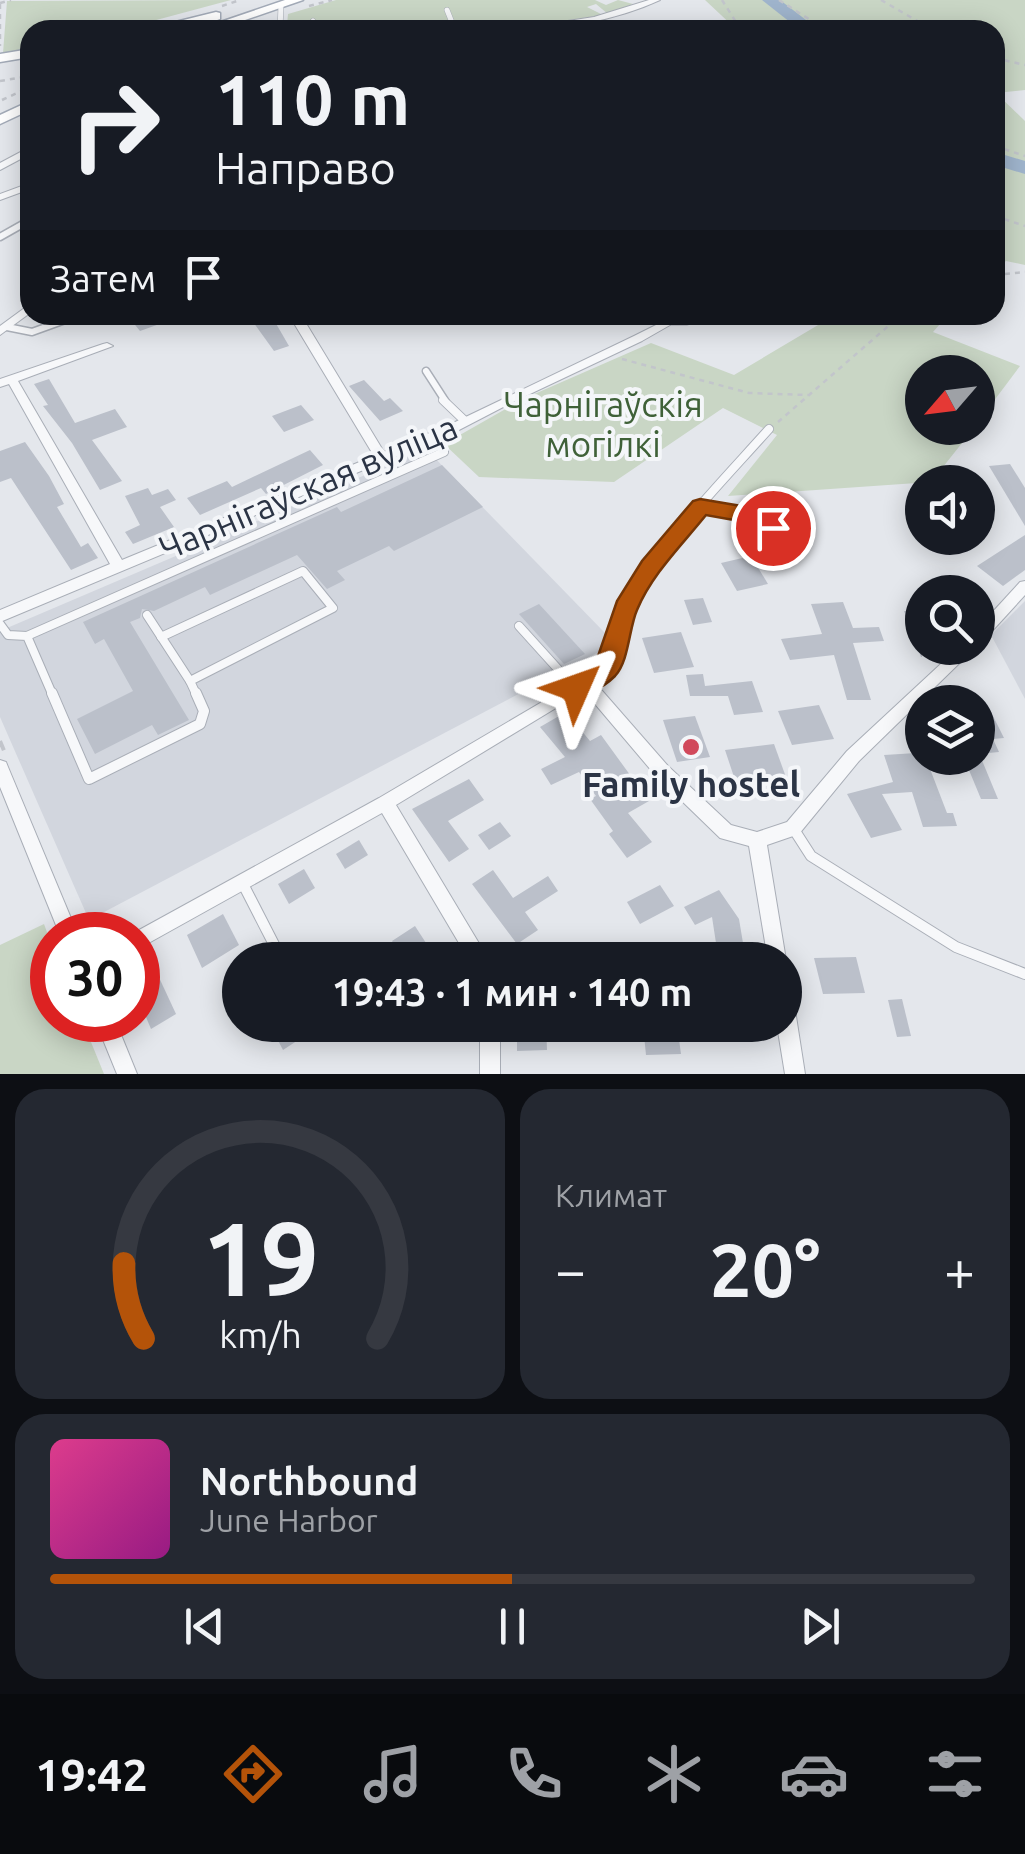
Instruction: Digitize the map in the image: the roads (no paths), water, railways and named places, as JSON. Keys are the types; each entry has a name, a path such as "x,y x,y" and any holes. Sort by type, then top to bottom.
{"main road":[{"path":"206,20 267,0"},
{"path":"234,20 297,0"},
{"path":"196,20 224,14"}],"street":[{"path":"630,0 644,5"},
{"path":"581,20 656,0"},
{"path":"301,325 380,456"},
{"name":"Чарнігаўская вуліца","path":"0,620 380,456 432,438 664,325"},
{"path":"107,346 6,380 119,567"},
{"path":"995,619 1025,586"},
{"path":"160,927 384,804 581,685 726,832 757,840 793,828 853,756 949,665"},
{"path":"0,767 60,912"},
{"path":"384,804 469,942"},
{"path":"757,840 774,942"},
{"path":"113,1042 127,1074"},
{"path":"490,1042 490,1074"},
{"path":"790,1042 795,1074"}],"lane":[{"path":"280,20 281,5"},
{"path":"447,10 451,20"},
{"path":"3,329 32,332 51,325"},
{"path":"426,371 429,384 466,422"},
{"path":"519,626 581,685 606,668 625,608 650,568 769,429"},
{"path":"0,620 8,634 27,636 134,594 444,452 432,438"},
{"path":"700,506 751,515 796,541"},
{"path":"161,637 302,571 333,608 190,680"},
{"path":"27,636 89,779 200,724 204,710 190,680 147,615"},
{"path":"793,828 811,856 956,947 1025,974"},
{"path":"242,882 273,942"}],"waterway":[{"path":"770,0 797,20"},
{"path":"1005,161 1025,168"}],"place":[{"name":"Family hostel","path":"691,747"}],"park label":[{"name":"Чарнігаўскія могілкі","path":"603,424"}]}
